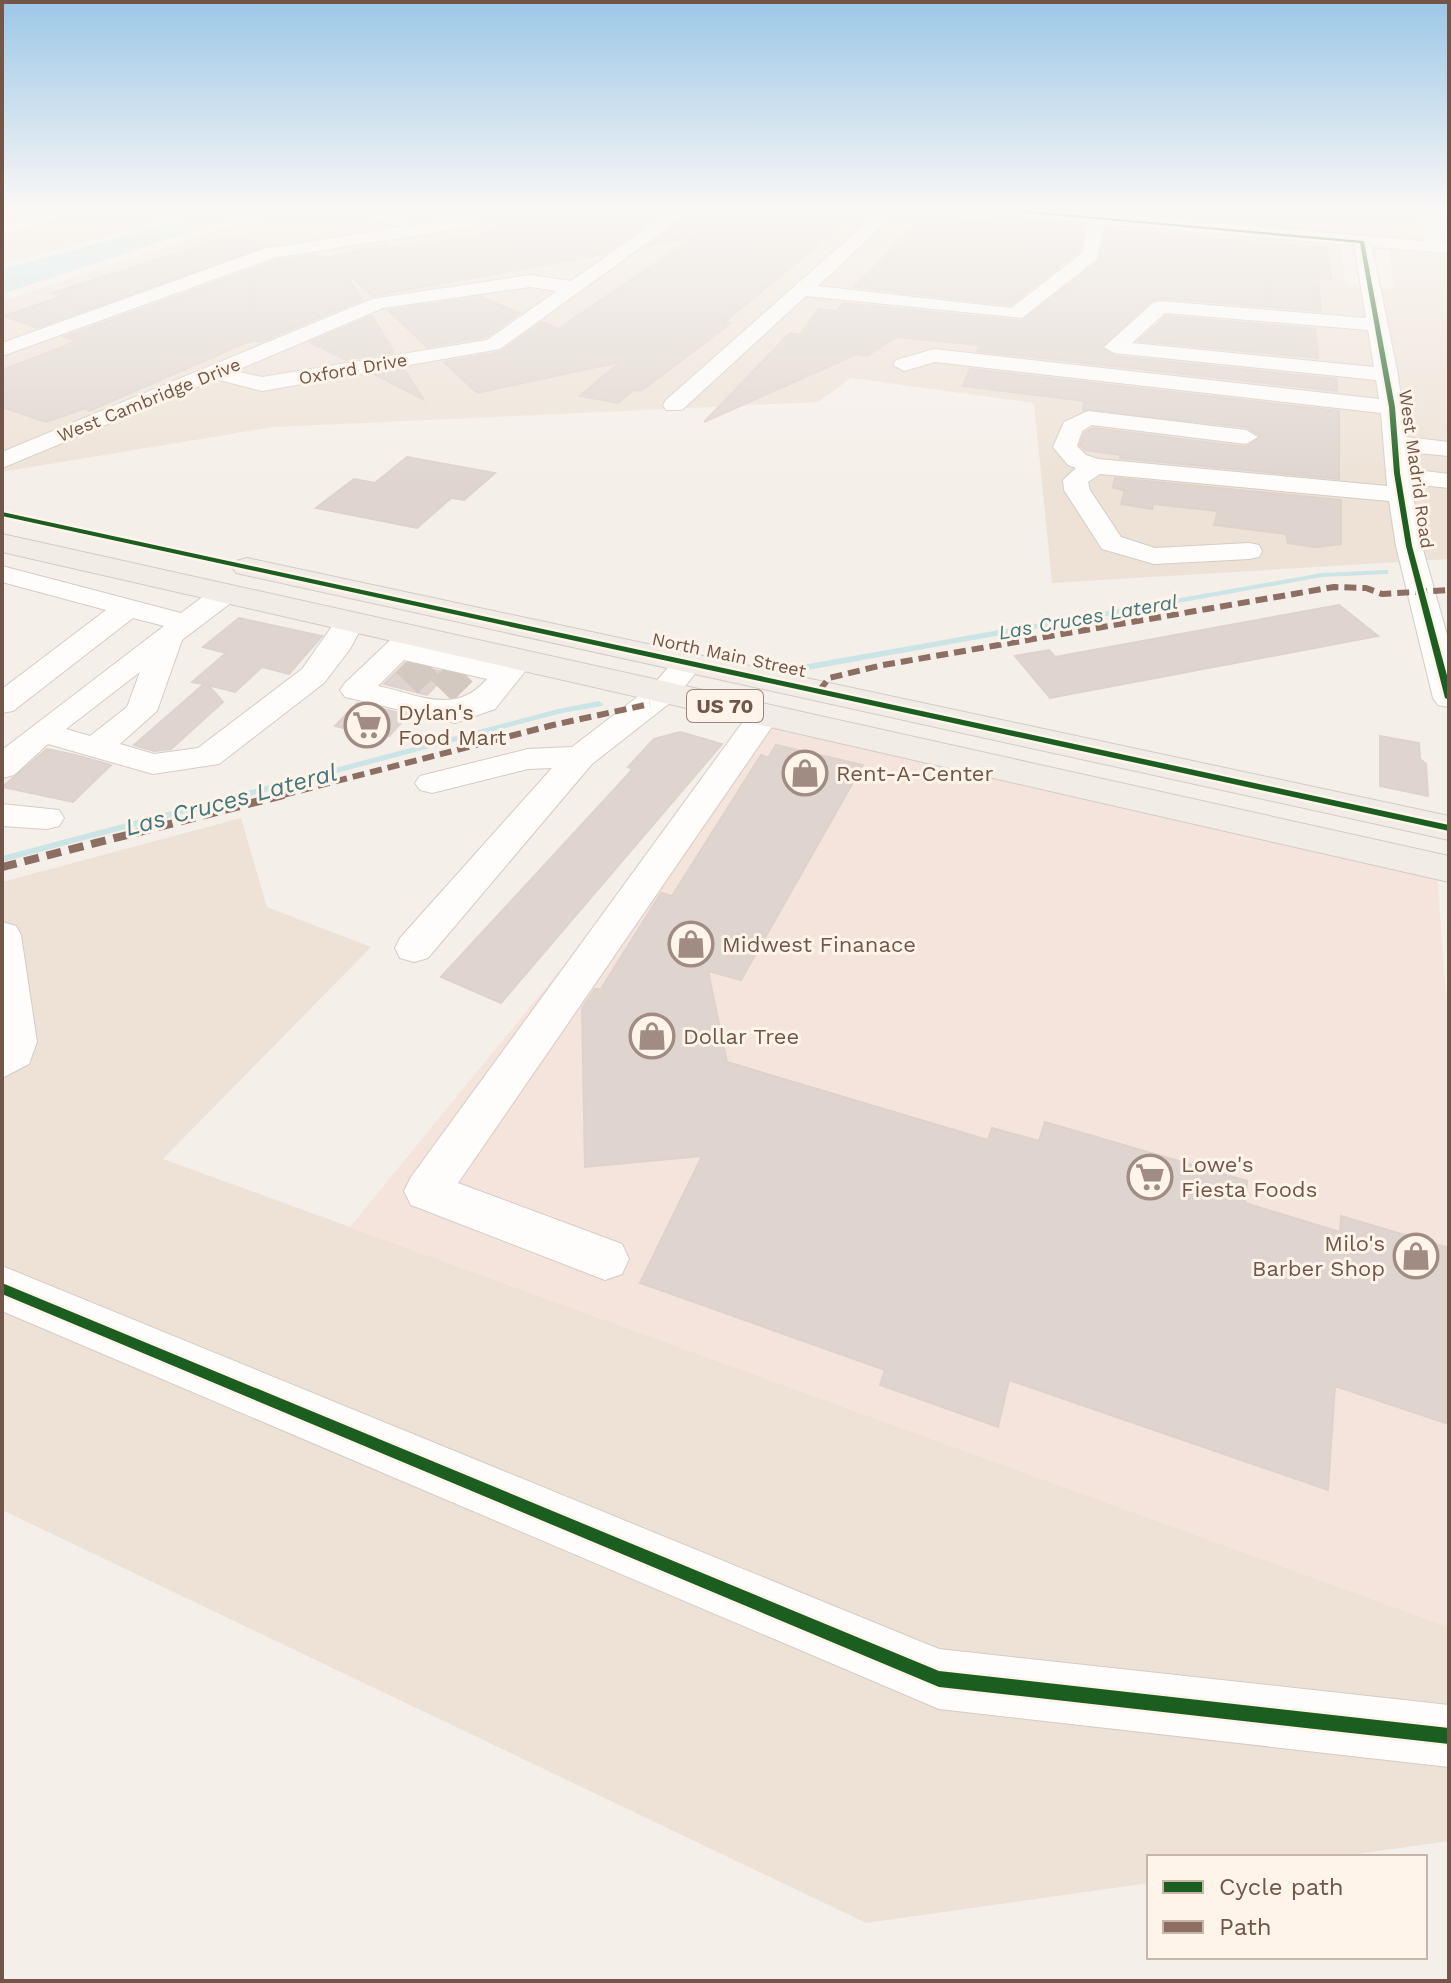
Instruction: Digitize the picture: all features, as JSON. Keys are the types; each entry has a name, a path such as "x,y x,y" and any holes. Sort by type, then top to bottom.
{"main road":[{"name":"North Main Street","path":"2,514 1449,828"},
{"name":"US 70","path":"2,543 350,621 411,664 513,667 664,692 1449,869"},
{"path":"925,751 942,718"}],"street":[{"path":"2,350 138,301"},
{"name":"West Cambridge Drive","path":"2,461 379,303 396,301"},
{"name":"Oxford Drive","path":"217,373 262,384 493,345 554,301"},
{"path":"674,405 791,301"},
{"path":"896,301 1015,314 1032,301"},
{"name":"West Madrid Road","path":"1373,301 1392,407 1401,494 1449,698"},
{"path":"1378,325 1160,307 1114,347 1387,375"},
{"path":"904,365 934,355 1392,407"},
{"path":"1246,437 1088,418 1072,427 1065,447 1077,460 1095,466 1205,478 1228,488 1366,499 1401,494 1449,481"},
{"path":"1395,443 1449,449"},
{"path":"1095,466 1075,480 1077,490 1111,543 1154,556 1249,551"},
{"path":"2,574 130,606 178,630"},
{"path":"2,768 42,732 226,593"},
{"path":"2,704 130,606"},
{"path":"42,732 153,764 207,757 313,676 335,649 350,621"},
{"path":"96,747 141,711 178,630"},
{"path":"414,948 580,757 664,692 689,662"},
{"path":"411,664 450,684"},
{"path":"411,664 450,684 513,667"},
{"path":"450,684 455,713 484,702 513,667"},
{"path":"605,1259 427,1191 764,715"},
{"path":"432,783 528,759 580,757"},
{"path":"2,815 47,818"},
{"path":"2,935 16,1042 14,1053 2,1062"},
{"path":"2,1288 939,1679 1449,1736"}],"shaded area":[{"path":"2,301 1449,301 1449,559 1052,583 1034,403 851,378 818,402 273,427 2,472"},
{"path":"763,722 1437,878 1449,1031 1449,1627 350,1227"},
{"path":"241,818 267,907 371,947 163,1159 1449,1627 1449,1841 1350,1855 1147,1855 1147,1883 866,1923 2,1510 2,882"}],"building":[{"path":"50,301 113,301 36,328 4,316"},
{"path":"165,301 361,301 260,342 253,340 238,346 89,411 86,408 46,422 2,407 2,370 78,341 64,337"},
{"path":"455,301 489,301 520,313 486,337 427,347 388,310"},
{"path":"600,301 750,301 724,322 731,323 641,391 633,390 618,403 580,396 620,362 477,393 444,362 501,352 542,322 558,329"},
{"path":"971,301 1016,301 1010,305"},
{"path":"1048,301 1152,301 1101,347 1114,356 1336,379 1337,391 977,351 979,345 896,337 867,356 857,354 704,422 790,333 800,335 819,309 837,311 843,303 1022,321"},
{"path":"1191,301 1320,301 1321,311"},
{"path":"372,316 394,352 346,360 310,342"},
{"path":"1166,316 1315,329 1318,358 1139,341"},
{"path":"404,369 423,399 374,374"},
{"path":"970,369 1339,411 1339,479 1120,458 1121,455 1085,450 1080,445 1084,433 1093,428 1246,447 1261,436 1246,427 1083,410 1084,401 963,386"},
{"path":"407,457 495,473 464,500 451,498 417,528 316,508 354,479 375,483"},
{"path":"1115,478 1341,500 1341,544 1316,547 1288,543 1286,534 1214,525 1218,511 1153,504 1152,509 1121,504 1125,491 1113,487"},
{"path":"1339,605 1378,636 1050,698 1015,656 1049,650 1055,657"},
{"path":"239,618 322,636 289,674 262,667 235,692 208,685 223,702 171,749 154,751 134,745 204,684 192,682 226,653 203,647"},
{"path":"405,663 448,673 427,695 384,684"},
{"path":"357,703 408,715 389,736 381,737 335,726"},
{"path":"680,732 722,744 501,1003 441,977 633,769 628,767 654,739"},
{"path":"1380,736 1419,743 1420,759 1426,764 1428,796 1380,786"},
{"path":"776,745 863,765 741,980 708,971 727,1062 988,1140 992,1128 1039,1141 1045,1122 1247,1181 1245,1203 1340,1232 1341,1216 1446,1247 1446,1423 1335,1386 1328,1490 1009,1380 998,1427 880,1385 885,1370 640,1283 702,1156 585,1167 582,1008 595,989 601,989 661,893 672,896 761,755 768,758"},
{"path":"47,749 111,765 73,802 2,787"}],"waterway":[{"name":"Las Cruces Lateral","path":"791,670 1322,575 1385,572"},
{"name":"Las Cruces Lateral","path":"2,859 561,711 599,704"}],"tunnel":[{"path":"407,683 427,663"},
{"path":"442,691 462,671"}],"marked path":[{"path":"819,691 829,678 883,665 1334,587 1366,588 1382,594 1449,590"},
{"path":"2,867 553,725 650,704"}],"cycle path":[{"path":"1373,301 1392,407 1397,473 1409,546 1449,698"},
{"path":"2,514 1449,828"},
{"path":"2,1288 939,1679 1449,1736"}],"place":[{"name":"Dylan's Food Mart","path":"367,725"},
{"name":"Rent-A-Center","path":"805,773"},
{"name":"Midwest Finanace","path":"691,944"},
{"name":"Dollar Tree","path":"652,1036"},
{"name":"Lowe's Fiesta Foods","path":"1150,1177"},
{"name":"Milo's Barber Shop","path":"1416,1256"}]}
